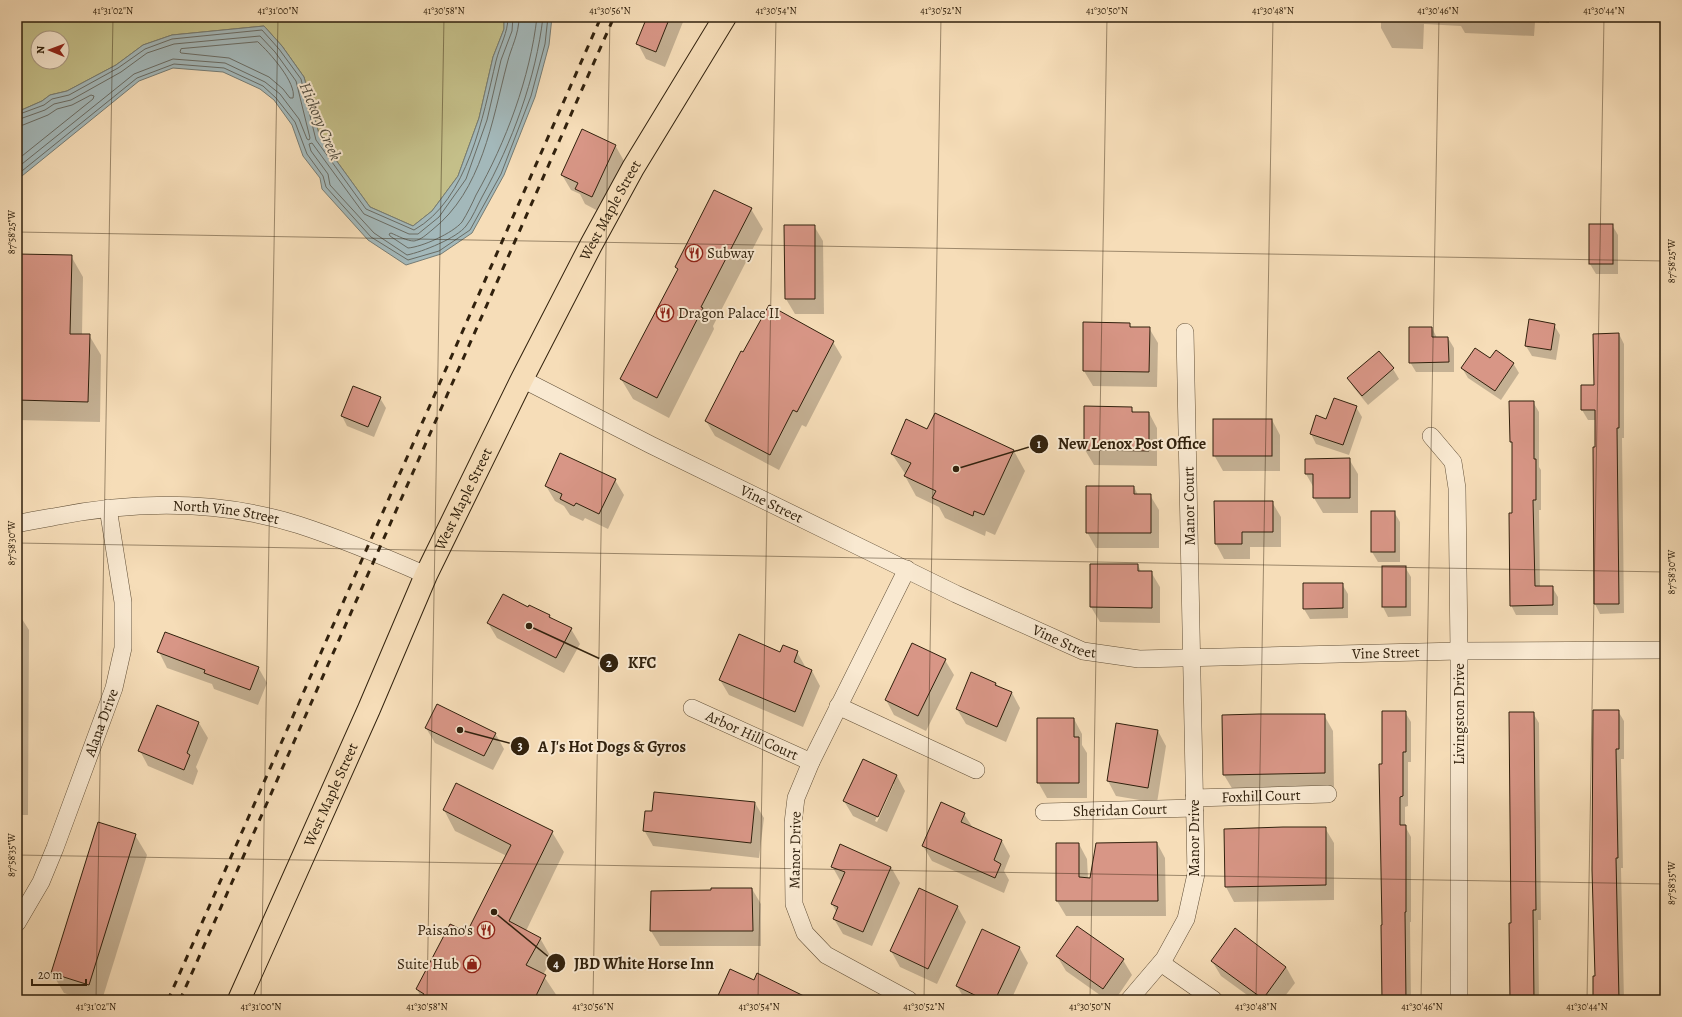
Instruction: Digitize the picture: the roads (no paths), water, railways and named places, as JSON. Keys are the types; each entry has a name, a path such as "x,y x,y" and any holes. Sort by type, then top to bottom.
{"main road":[{"name":"West Maple Street","path":"239,1000 369,709 426,575 522,379 633,168 725,17"}],"street":[{"name":"Manor Court","path":"1185,332 1193,657"},
{"name":"Vine Street","path":"522,379 652,445 907,569 1017,622 1083,651 1139,659 1459,651 1665,650"},
{"name":"Livingston Drive","path":"1431,436 1453,462 1456,488 1459,651 1460,1000"},
{"name":"North Vine Street","path":"17,524 73,512 108,508 153,504 189,506 263,516 299,525 376,554 426,575"},
{"name":"Alana Drive","path":"17,923 41,882 55,848 114,688 123,648 122,602 108,508"},
{"name":"Manor Drive","path":"907,569 838,706 811,762 796,798 794,823 794,904 805,933 826,955 909,1000"},
{"name":"Manor Drive","path":"1129,1000 1161,963 1186,919 1196,874 1193,657"},
{"path":"838,706 976,770"},
{"name":"Arbor Hill Court","path":"692,708 811,762"},
{"name":"Foxhill Court","path":"1194,803 1328,794"},
{"name":"Sheridan Court","path":"1044,812 1194,803"},
{"path":"1161,963 1214,1000"}],"water":[{"path":"504,17 552,17 549,45 535,97 504,175 472,233 441,254 406,265 368,240 322,189 320,178 303,156 292,125 274,100 260,89 223,72 173,68 139,81 17,180 17,112 42,101 50,95 67,91 116,65 143,45 172,35 264,26 282,46 304,77 320,138 370,207 413,226 432,211 458,176 479,118 493,57 504,29"}],"railway":[{"path":"168,1000 601,17"},
{"path":"180,1000 614,17"}],"place":[{"name":"Subway","path":"694,253"},
{"name":"Dragon Palace II","path":"665,313"},
{"name":"New Lenox Post Office","path":"956,469"},
{"name":"KFC","path":"529,626"},
{"name":"A J's Hot Dogs & Gyros","path":"460,730"},
{"name":"JBD White Horse Inn","path":"494,912"},
{"name":"Paisano's","path":"486,930"},
{"name":"Suite Hub","path":"472,964"}],"water label":[{"name":"Hickory Creek","path":"321,121"}]}
